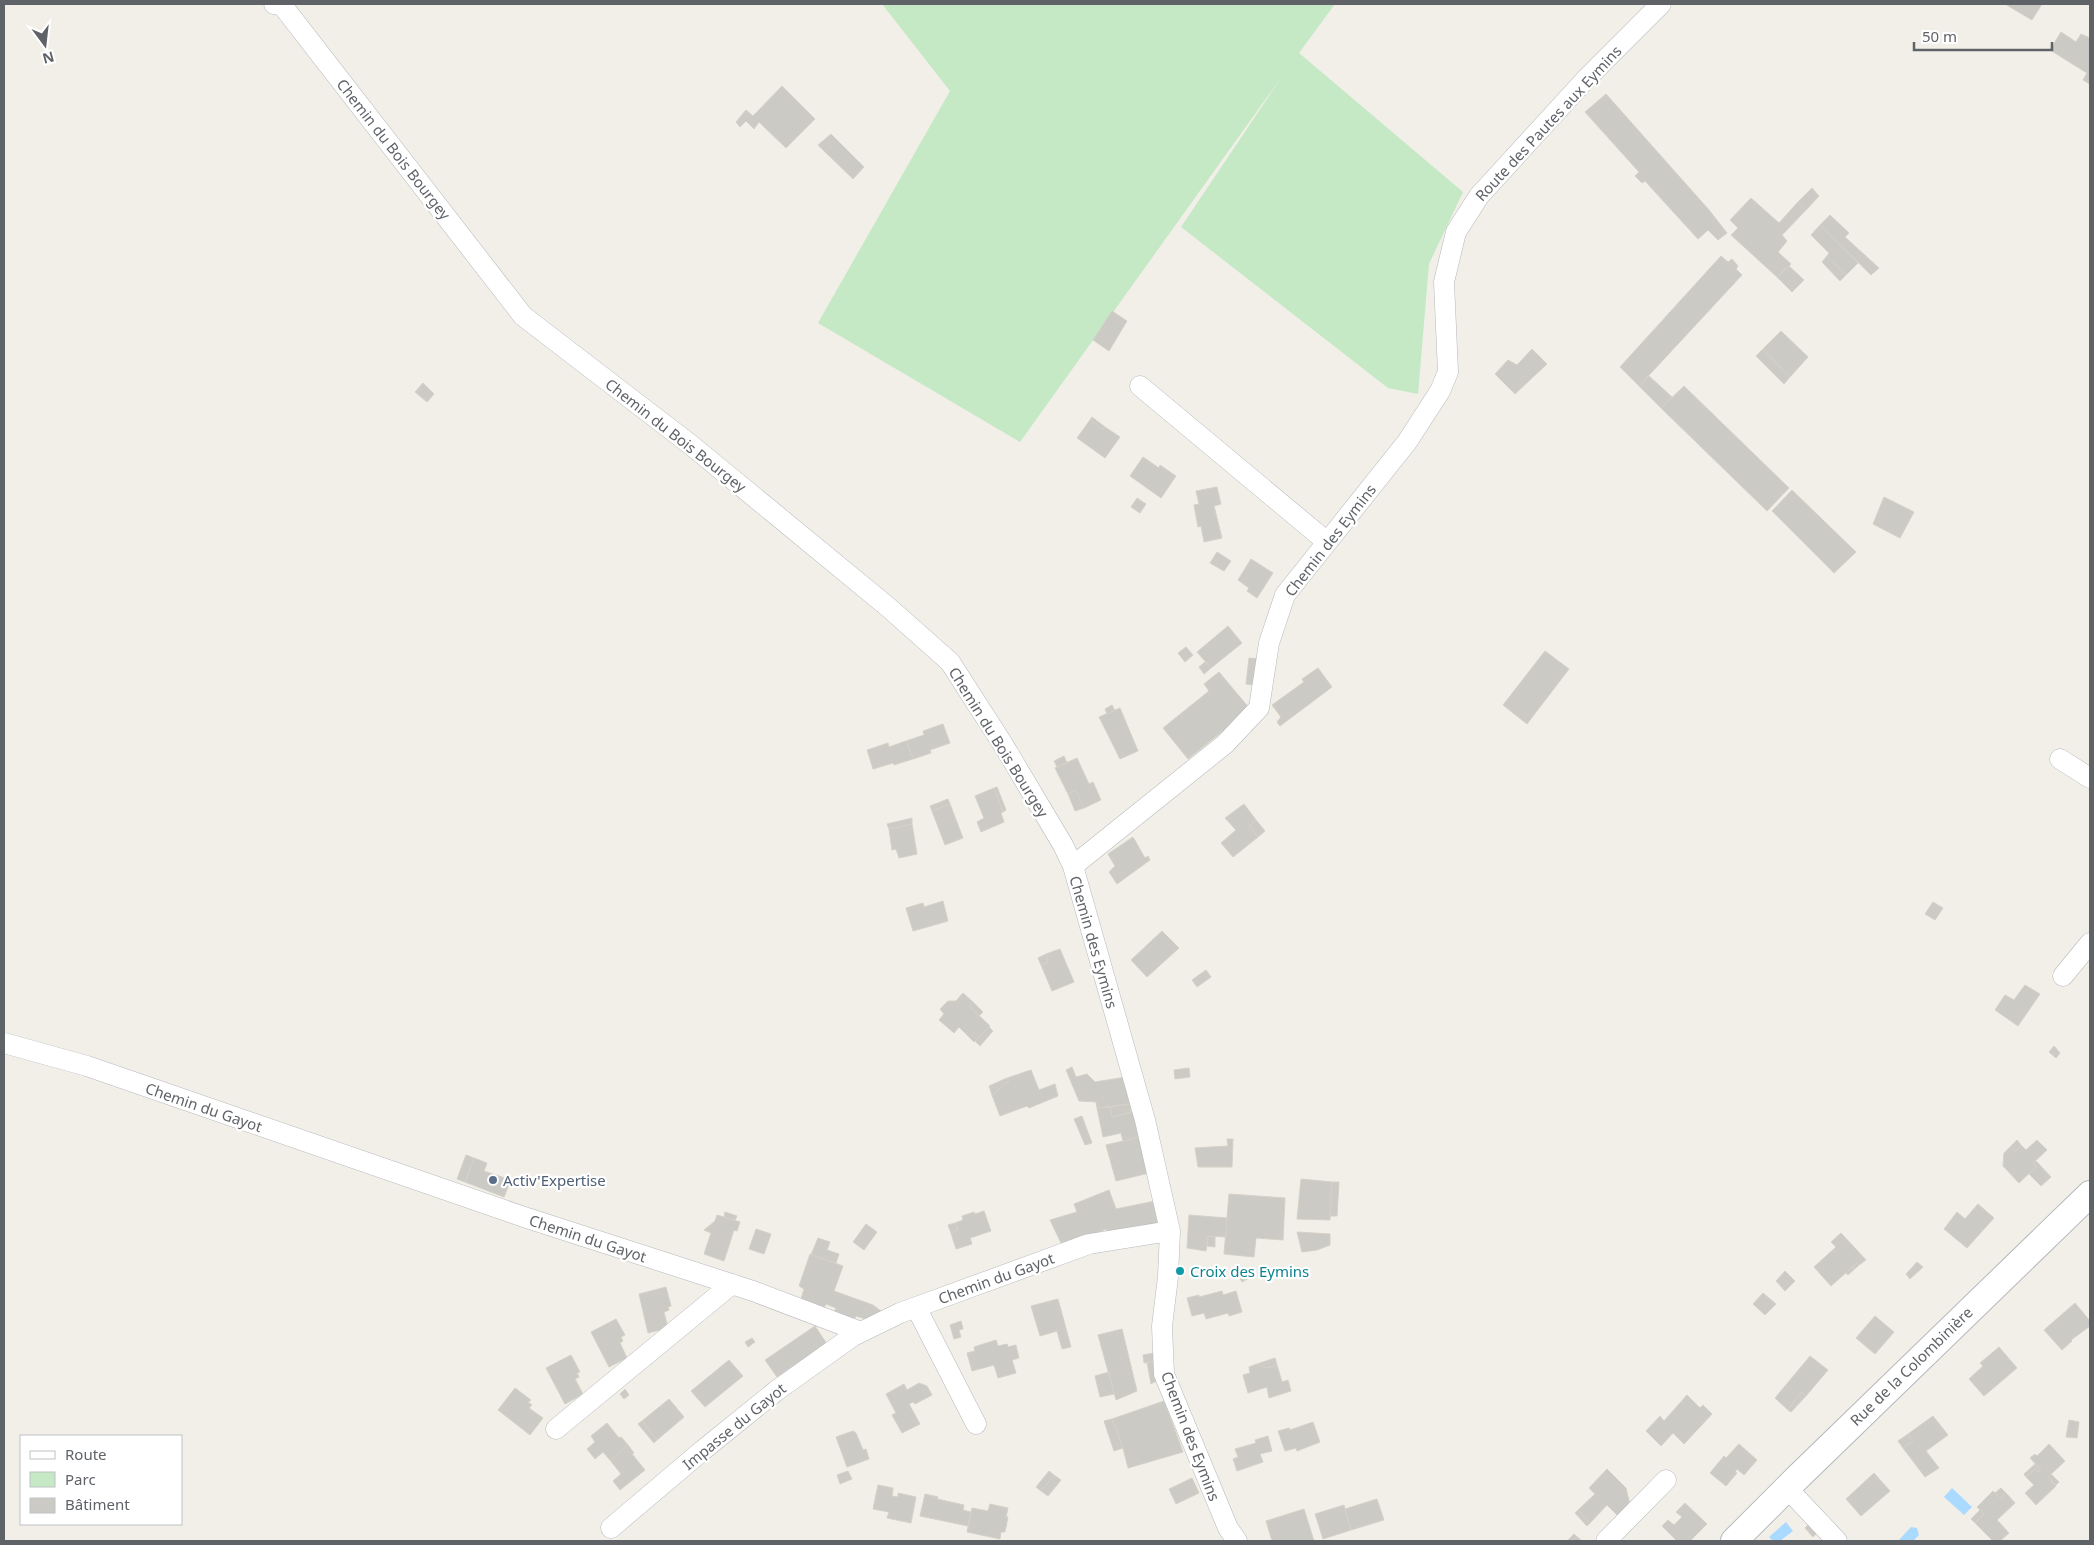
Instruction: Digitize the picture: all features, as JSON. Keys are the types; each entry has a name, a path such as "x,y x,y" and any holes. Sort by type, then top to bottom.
{"street":[{"name":"Chemin du Bois Bourgey","path":"274,4 282,5 523,316 691,445 888,607 950,662 1004,746 1073,866"},
{"name":"Route des Pautes aux Eymins","path":"1448,372 1444,282 1456,232 1479,196 1586,79 1661,4"},
{"name":"Chemin des Eymins","path":"1237,1541 1228,1528 1164,1374 1162,1326 1168,1277 1170,1231 1145,1120 1073,866 1225,744 1259,708 1269,643 1285,595 1407,442 1440,391 1448,372"},
{"path":"1140,386 1327,542"},
{"path":"2060,759 2090,778"},
{"path":"2063,976 2090,943"},
{"name":"Chemin du Gayot","path":"4,1043 87,1066 514,1214 732,1284 861,1332 916,1307 1089,1244 1170,1231"},
{"name":"Rue de la Colombinière","path":"1734,1541 2090,1194"},
{"path":"556,1429 732,1284"},
{"path":"916,1307 976,1424"},
{"name":"Impasse du Gayot","path":"611,1528 776,1391 861,1332"},
{"path":"1606,1541 1666,1480"},
{"path":"1787,1488 1837,1541"}],"green space":[{"path":"882,4 1335,4 1299,53 1463,192 1429,264 1418,394 1388,388 1181,227 1283,75 1020,442 818,323 950,91"}],"water":[{"path":"1952,1488 1972,1507 1964,1515 1944,1497"},
{"path":"1786,1522 1793,1531 1780,1541 1773,1541 1769,1537"},
{"path":"1911,1527 1917,1528 1919,1535 1913,1541 1898,1541"}],"building":[{"path":"2005,4 2042,4 2032,20"},
{"path":"2061,32 2076,42 2081,34 2090,38 2090,84 2083,80 2087,73 2050,50"},
{"path":"782,86 815,119 786,148 759,122 754,129 746,121 740,127 736,122 746,110 753,116"},
{"path":"1606,94 1709,210 1727,233 1718,240 1708,230 1698,239 1645,181 1642,183 1635,176 1639,172 1585,112"},
{"path":"831,134 864,167 853,179 818,145"},
{"path":"1812,188 1819,196 1806,210 1798,202"},
{"path":"1751,198 1779,223 1798,202 1806,210 1782,235 1787,241 1778,252 1791,264 1777,277 1731,235 1738,228 1730,220"},
{"path":"1830,215 1849,233 1845,237 1879,268 1871,275 1820,225"},
{"path":"1820,225 1858,263 1846,275 1827,256 1829,253 1811,235"},
{"path":"1721,256 1728,262 1732,259 1738,266 1736,269 1742,275 1639,386 1620,367"},
{"path":"1827,256 1846,275 1840,281 1822,262"},
{"path":"1789,266 1804,280 1792,292 1777,277"},
{"path":"1112,311 1127,321 1109,351 1093,340"},
{"path":"1781,331 1808,357 1790,377 1763,349"},
{"path":"1532,349 1547,364 1515,394 1495,374 1508,360 1517,365"},
{"path":"1763,349 1790,377 1784,384 1756,356"},
{"path":"1649,376 1672,397 1661,408 1639,386"},
{"path":"423,383 434,394 427,402 415,392"},
{"path":"1684,386 1789,488 1767,511 1661,408"},
{"path":"1092,417 1105,427 1103,430 1090,420"},
{"path":"1090,420 1103,430 1105,427 1120,437 1105,458 1077,438"},
{"path":"1143,457 1159,468 1160,465 1176,476 1161,498 1130,476"},
{"path":"1217,487 1221,504 1214,506 1222,538 1204,542 1201,526 1198,527 1194,505 1199,504 1196,491"},
{"path":"1792,490 1856,552 1834,573 1772,511"},
{"path":"1884,497 1914,512 1900,538 1873,524"},
{"path":"1137,498 1146,504 1140,513 1131,507"},
{"path":"1217,552 1231,561 1224,571 1210,563"},
{"path":"1251,559 1273,573 1257,598 1247,591 1249,588 1238,580"},
{"path":"1228,626 1242,643 1211,668 1197,652"},
{"path":"1186,647 1193,655 1185,662 1178,653"},
{"path":"1545,651 1569,669 1527,724 1503,705"},
{"path":"1249,658 1262,659 1259,686 1246,684"},
{"path":"1205,662 1211,668 1204,674 1199,667"},
{"path":"1318,668 1332,687 1280,726 1277,722 1281,717 1272,705 1304,682 1302,679"},
{"path":"1219,672 1250,709 1188,759 1163,728 1209,691 1204,684"},
{"path":"1112,705 1115,711 1107,714 1105,709"},
{"path":"1120,708 1138,751 1120,759 1099,717"},
{"path":"943,724 950,743 930,750 931,753 913,759 906,741 924,735 923,731"},
{"path":"906,741 913,759 873,769 867,750 888,743 889,747"},
{"path":"1064,756 1067,763 1057,767 1054,761"},
{"path":"1077,758 1089,784 1093,782 1101,800 1084,808 1076,790 1068,794 1055,768"},
{"path":"997,787 1006,810 1003,812 994,788"},
{"path":"994,788 1003,812 1001,813 1004,822 981,832 977,822 984,818 975,796"},
{"path":"1076,790 1084,808 1075,811 1068,794"},
{"path":"948,799 950,804 932,811 930,806"},
{"path":"950,804 963,838 945,845 932,811"},
{"path":"1244,804 1256,820 1249,826 1258,837 1233,857 1221,843 1236,830 1225,818"},
{"path":"912,818 912,824 889,829 887,824"},
{"path":"1256,820 1265,831 1258,837 1249,826"},
{"path":"912,824 917,854 899,858 896,849 892,850 889,829"},
{"path":"1133,837 1145,858 1148,856 1150,860 1117,884 1109,872 1115,866 1108,854"},
{"path":"943,901 948,921 913,931 906,908 923,903 924,907"},
{"path":"1933,902 1943,908 1935,920 1925,914"},
{"path":"1162,931 1179,948 1147,977 1131,960"},
{"path":"1060,949 1074,982 1052,991 1041,965 1048,962 1046,954"},
{"path":"1046,954 1048,962 1041,965 1038,958"},
{"path":"1206,970 1211,977 1197,987 1192,980"},
{"path":"2025,985 2040,994 2018,1026 1995,1010 2005,995 2014,1000"},
{"path":"963,993 973,1002 969,1006 990,1026 974,1042 959,1027 954,1033 939,1020 944,1014 940,1009 948,1001 956,1001"},
{"path":"973,1002 983,1012 979,1016 969,1006"},
{"path":"989,1027 993,1031 980,1046 975,1041"},
{"path":"2054,1046 2060,1053 2056,1058 2049,1052"},
{"path":"1072,1067 1076,1077 1087,1074 1095,1082 1126,1077 1130,1104 1097,1108 1096,1102 1079,1101 1066,1070"},
{"path":"1189,1068 1190,1077 1175,1079 1174,1070"},
{"path":"1031,1070 1039,1090 1055,1084 1058,1096 1029,1108 1027,1106 1000,1116 992,1095 1009,1081 1007,1078"},
{"path":"1007,1078 1009,1081 992,1095 989,1086"},
{"path":"1130,1104 1131,1112 1112,1117 1110,1107"},
{"path":"1110,1107 1112,1117 1133,1112 1140,1137 1123,1141 1121,1133 1103,1137 1097,1108"},
{"path":"1082,1116 1092,1143 1085,1145 1074,1119"},
{"path":"1140,1137 1149,1173 1116,1181 1106,1145"},
{"path":"1227,1139 1233,1139 1232,1167 1198,1167 1195,1148 1228,1146"},
{"path":"2017,1140 2021,1145 2015,1152 2010,1147"},
{"path":"2037,1140 2047,1150 2033,1163 2036,1167 2019,1183 2003,1166 2004,1153 2010,1147 2015,1152 2021,1145 2026,1150"},
{"path":"466,1155 474,1158 465,1182 457,1179"},
{"path":"474,1158 487,1163 484,1171 511,1180 504,1197 465,1182"},
{"path":"2036,1161 2051,1177 2041,1186 2029,1174 2036,1167 2033,1163"},
{"path":"1301,1179 1332,1182 1330,1220 1297,1219"},
{"path":"1332,1182 1339,1182 1337,1216 1330,1216"},
{"path":"1109,1190 1116,1209 1155,1201 1160,1224 1108,1235 1106,1229 1063,1247 1050,1220 1077,1212 1074,1204"},
{"path":"1229,1194 1285,1198 1283,1240 1256,1238 1254,1257 1224,1254"},
{"path":"1978,1204 1994,1218 1967,1248 1944,1229 1957,1212 1965,1219"},
{"path":"984,1211 991,1231 970,1238 972,1244 956,1249 951,1233 958,1230 955,1223 963,1220 962,1216"},
{"path":"725,1212 737,1216 735,1220 724,1217"},
{"path":"717,1215 740,1222 737,1231 734,1230 724,1261 704,1254 711,1233 704,1230 715,1221"},
{"path":"1189,1215 1227,1218 1226,1237 1208,1236 1206,1251 1187,1248"},
{"path":"955,1223 958,1230 951,1233 948,1225"},
{"path":"866,1224 877,1232 864,1250 853,1242"},
{"path":"756,1229 771,1234 764,1254 749,1249"},
{"path":"1297,1232 1330,1234 1330,1245 1317,1250 1302,1252"},
{"path":"1841,1233 1866,1260 1859,1265 1857,1263 1831,1286 1814,1267 1836,1247 1831,1242"},
{"path":"1208,1236 1215,1237 1215,1247 1207,1246"},
{"path":"818,1238 830,1242 827,1250 839,1254 836,1263 811,1255"},
{"path":"810,1254 843,1266 834,1291 873,1305 885,1314 872,1321 856,1316 854,1320 834,1312 836,1308 826,1304 824,1308 801,1299 804,1289 799,1286"},
{"path":"1917,1262 1923,1267 1910,1279 1906,1274"},
{"path":"1857,1263 1859,1265 1848,1275 1846,1273"},
{"path":"1244,1269 1249,1278 1242,1282 1237,1273"},
{"path":"1785,1271 1795,1281 1785,1291 1776,1281"},
{"path":"666,1287 671,1306 668,1307 669,1310 664,1312 668,1328 648,1333 639,1294"},
{"path":"1222,1291 1223,1295 1236,1291 1242,1312 1229,1316 1228,1313 1206,1319 1204,1313 1192,1316 1187,1298"},
{"path":"1763,1293 1776,1304 1765,1315 1753,1304"},
{"path":"1058,1299 1071,1347 1062,1349 1057,1331 1040,1336 1031,1306"},
{"path":"2075,1303 2090,1321 2090,1326 2071,1340 2062,1350 2044,1330"},
{"path":"1875,1316 1894,1332 1875,1354 1856,1338"},
{"path":"616,1319 625,1335 621,1337 623,1341 620,1343 627,1358 609,1367 591,1332"},
{"path":"961,1321 963,1329 959,1330 961,1337 954,1339 950,1325"},
{"path":"815,1326 827,1344 777,1377 765,1360"},
{"path":"1122,1329 1137,1391 1116,1400 1098,1335"},
{"path":"752,1338 755,1342 748,1347 745,1342"},
{"path":"996,1340 998,1346 1007,1344 1008,1347 1016,1345 1019,1358 1012,1360 1016,1373 998,1378 994,1365 972,1371 967,1353 975,1351 974,1347"},
{"path":"1999,1347 2017,1368 1984,1396 1969,1379 1983,1366 1980,1363"},
{"path":"1154,1353 1155,1361 1144,1363 1143,1355"},
{"path":"571,1355 580,1372 577,1373 579,1377 575,1379 583,1394 565,1404 546,1368"},
{"path":"1810,1356 1828,1370 1806,1396 1801,1392 1788,1410 1775,1398"},
{"path":"1275,1358 1277,1365 1266,1368 1257,1364"},
{"path":"729,1360 743,1376 705,1407 691,1391"},
{"path":"1155,1361 1158,1380 1151,1384 1147,1362"},
{"path":"1257,1364 1266,1368 1277,1365 1282,1382 1288,1380 1291,1391 1269,1398 1267,1387 1248,1393 1243,1375 1250,1373 1249,1367"},
{"path":"1109,1372 1114,1394 1100,1397 1095,1376"},
{"path":"919,1383 927,1386 932,1395 915,1404 913,1402 909,1404 920,1424 902,1433 892,1415 896,1413 886,1394 904,1384 907,1390"},
{"path":"515,1388 531,1400 528,1402 532,1405 529,1408 543,1418 530,1435 498,1410"},
{"path":"625,1389 629,1395 624,1399 620,1394"},
{"path":"1801,1392 1806,1396 1791,1412 1788,1410"},
{"path":"1687,1395 1700,1408 1703,1405 1712,1414 1684,1444 1673,1433 1661,1446 1646,1431 1660,1416 1664,1421"},
{"path":"669,1399 684,1417 657,1440 642,1421"},
{"path":"1164,1401 1183,1452 1128,1468 1112,1419"},
{"path":"1933,1416 1948,1435 1926,1451 1939,1468 1925,1477 1903,1448 1913,1441 1908,1434"},
{"path":"1112,1419 1123,1448 1114,1451 1104,1421"},
{"path":"2069,1420 2079,1422 2077,1438 2066,1437"},
{"path":"642,1421 657,1440 654,1443 638,1424"},
{"path":"1313,1422 1320,1442 1297,1451 1296,1448 1285,1451 1278,1431 1289,1428 1290,1430"},
{"path":"607,1423 619,1438 621,1437 628,1445 610,1460 603,1452 595,1459 587,1449 595,1442 591,1436"},
{"path":"853,1431 856,1433 863,1450 866,1449 869,1459 847,1467 836,1437"},
{"path":"1908,1434 1913,1441 1903,1448 1898,1441"},
{"path":"1268,1436 1272,1451 1260,1454 1263,1462 1237,1471 1233,1459 1238,1457 1235,1449 1256,1443 1255,1440"},
{"path":"1739,1444 1757,1460 1744,1475 1737,1469 1735,1472 1737,1473 1726,1486 1710,1473 1724,1456 1726,1458"},
{"path":"2049,1444 2065,1461 2048,1477 2056,1486 2036,1505 2025,1493 2034,1485 2026,1477 2035,1469 2038,1472 2041,1470 2030,1458 2035,1454 2037,1456"},
{"path":"628,1445 634,1453 632,1454 645,1470 620,1490 613,1481 621,1474 610,1460"},
{"path":"2035,1464 2041,1470 2038,1472 2035,1469 2026,1477 2024,1474"},
{"path":"1607,1469 1626,1488 1630,1505 1619,1517 1607,1505 1590,1523 1578,1510 1595,1494 1589,1488"},
{"path":"848,1471 852,1479 840,1484 837,1475"},
{"path":"1049,1471 1054,1475 1041,1491 1036,1487"},
{"path":"1874,1473 1890,1491 1861,1516 1846,1499"},
{"path":"2051,1474 2059,1482 2056,1485 2048,1477"},
{"path":"1054,1475 1061,1480 1048,1496 1041,1491"},
{"path":"1192,1478 1199,1493 1176,1504 1169,1489"},
{"path":"878,1485 893,1488 892,1496 898,1497 898,1493 916,1497 911,1523 887,1518 889,1512 873,1509"},
{"path":"2001,1488 2006,1493 2000,1498 1995,1493"},
{"path":"1993,1491 2000,1498 2006,1493 2015,1503 1997,1520 2009,1533 2000,1541 1993,1541 1975,1523 1984,1514 1977,1507"},
{"path":"925,1494 938,1497 937,1499 964,1505 963,1510 971,1512 968,1526 920,1516"},
{"path":"1377,1499 1384,1520 1351,1530 1345,1509"},
{"path":"1685,1503 1707,1524 1690,1541 1677,1541 1662,1526 1668,1520 1674,1525 1682,1517 1676,1512"},
{"path":"990,1504 1008,1508 1005,1532 1001,1532 1000,1539 967,1532 972,1508 988,1511"},
{"path":"1344,1505 1351,1530 1323,1539 1315,1514"},
{"path":"1304,1509 1314,1541 1272,1541 1266,1521"},
{"path":"1578,1510 1590,1523 1587,1526 1575,1513"},
{"path":"1980,1510 1984,1514 1975,1523 1971,1519"},
{"path":"1810,1523 1818,1532 1813,1537 1805,1528"},
{"path":"1574,1534 1582,1541 1567,1541"}],"place":[{"name":"Activ'Expertise","path":"493,1180"},
{"name":"Croix des Eymins","path":"1180,1271"}]}
